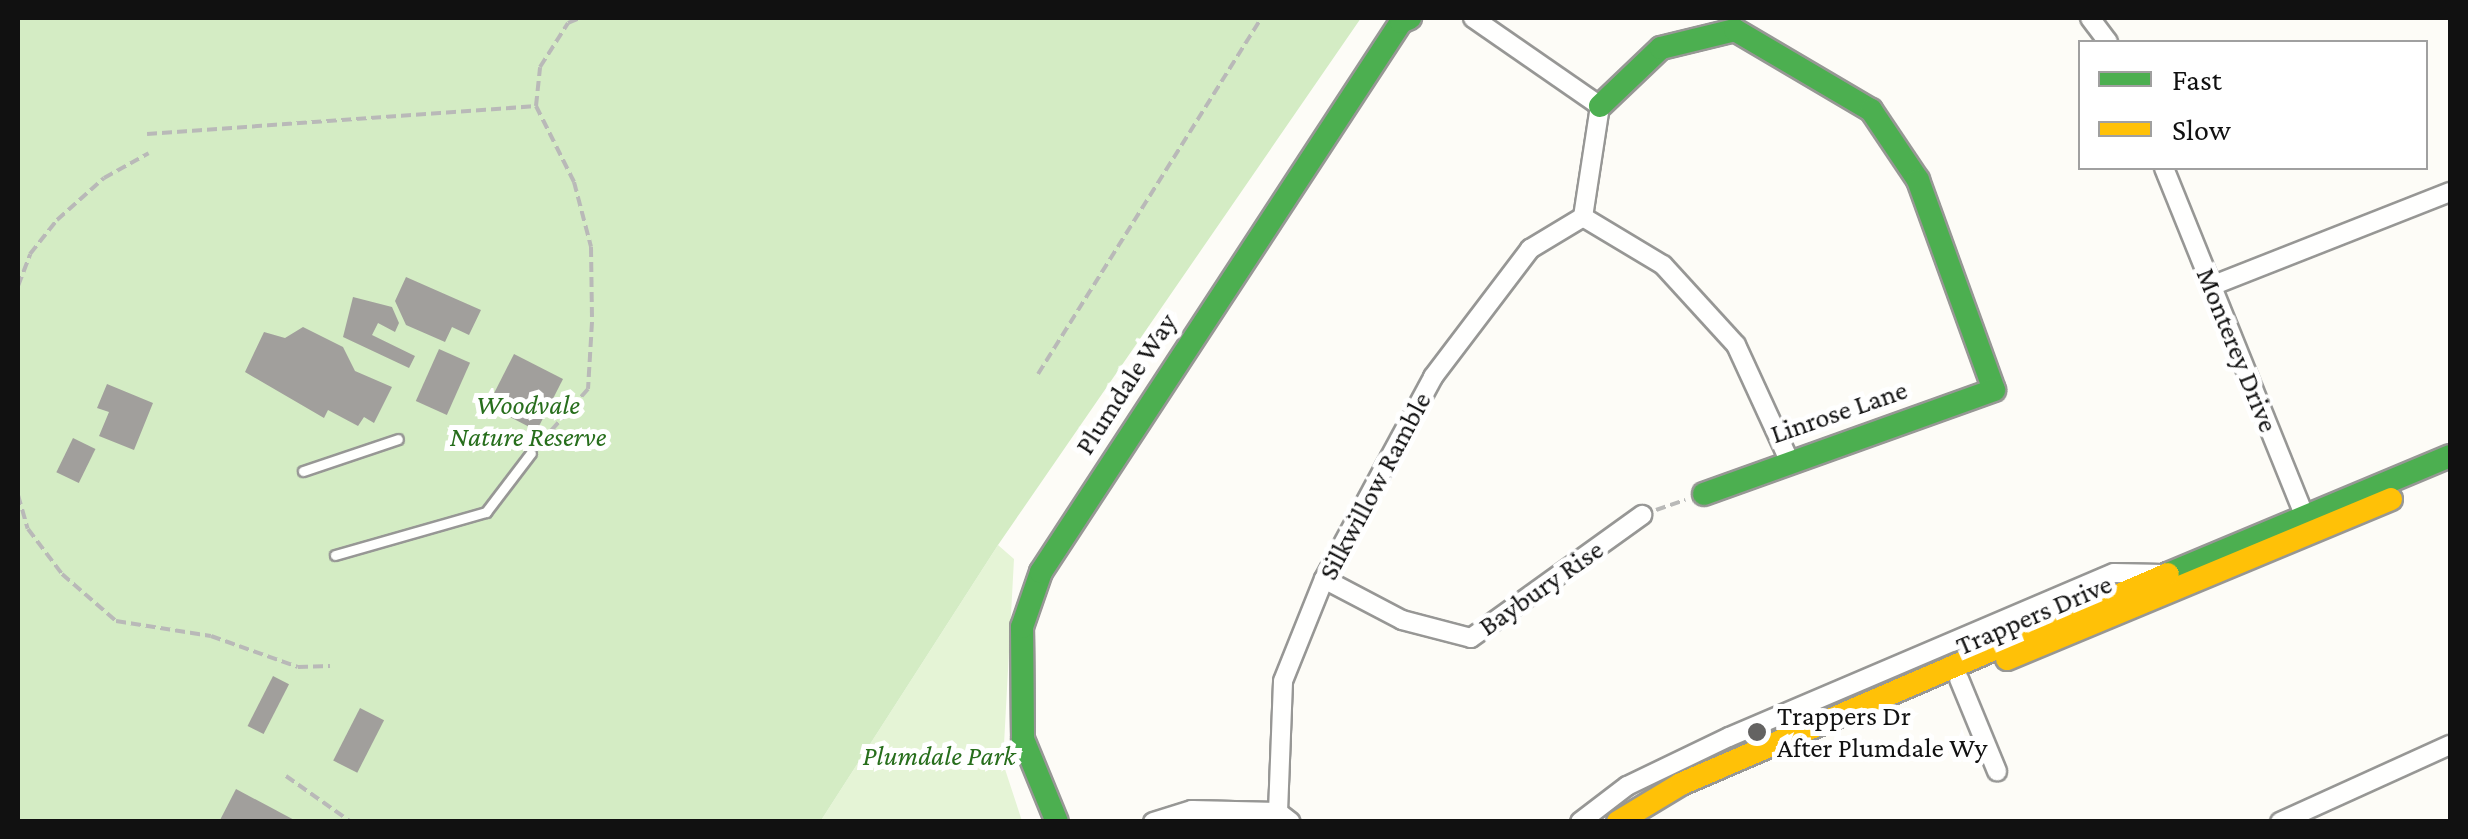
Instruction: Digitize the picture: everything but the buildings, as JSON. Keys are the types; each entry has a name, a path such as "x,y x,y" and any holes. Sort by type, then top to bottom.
{"street":[{"name":"Plumdale Way","path":"1057,822 1023,739 1022,627 1041,572 1401,22 1410,18"},
{"path":"1473,18 1600,106 1584,217 1663,266 1736,345 1789,460"},
{"path":"2090,18 2106,40"},
{"name":"Linrose Lane","path":"1600,106 1661,48 1734,30 1871,110 1918,180 1994,390 1789,460 1704,494"},
{"name":"Monterey Drive","path":"2165,170 2307,524"},
{"path":"2211,286 2450,192"},
{"name":"Silkwillow Ramble","path":"1284,817 1283,680 1324,579 1433,376 1530,249 1584,217"},
{"name":"Trappers Drive","path":"1645,822 1742,770 1959,679 2450,456"},
{"name":"Trappers Drive","path":"1618,822 1716,769 2164,574 2450,474"},
{"name":"Baybury Rise","path":"1324,579 1402,620 1472,638 1642,515"},
{"name":"Trappers Drive","path":"1580,822 1627,786 1729,736 2114,573 2164,574"},
{"path":"1959,679 1997,771"},
{"path":"2280,822 2450,745"},
{"path":"1153,822 1192,810 1284,817"}],"lane":[{"path":"303,470 398,438"},
{"path":"336,555 486,512 530,454"}],"path":[{"path":"530,454 588,389 592,322 590,246 578,198 536,106 540,67 568,23 580,18"},
{"path":"1038,374 1261,18"},
{"path":"147,134 536,106"},
{"path":"18,286 30,254 56,220 104,178 149,153"},
{"path":"1642,515 1704,494"},
{"path":"18,495 28,529 62,574 116,621 211,636 298,667 330,666"},
{"path":"286,776 351,822"}],"green space":[{"name":"Woodvale Nature Reserve","path":"18,18 1361,18 998,545 820,822 18,821"},
{"name":"Plumdale Park","path":"998,545 1014,559 1003,763 1022,821 820,822"}],"traffic: fast":[{"path":"1057,822 1023,739 1022,627 1041,572 1401,22 1410,18"},
{"path":"1600,106 1661,48 1735,30 1871,110 1918,180 1994,390 1704,494"},
{"path":"2168,574 2450,456"}],"traffic: slow":[{"path":"2007,659 2391,499"},
{"path":"1618,822 1681,784 2168,574"}],"place":[{"name":"Trappers Dr After Plumdale Wy","path":"1757,732"}]}
